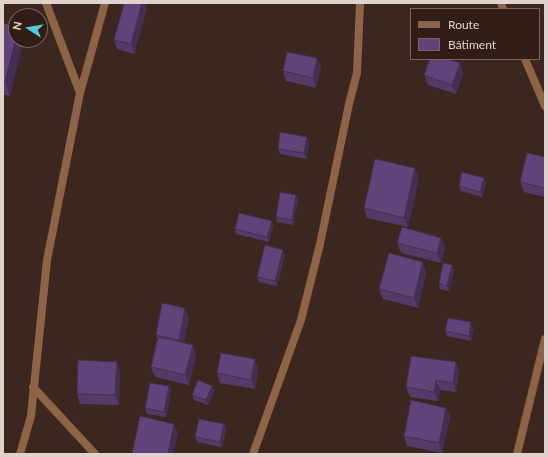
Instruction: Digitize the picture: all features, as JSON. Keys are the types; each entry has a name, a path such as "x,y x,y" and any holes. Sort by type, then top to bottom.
{"street":[{"path":"46,3 80,93"},
{"path":"20,454 31,416 46,260 80,93 105,3"},
{"path":"253,454 301,320 318,251 357,73 360,3"},
{"path":"525,60 545,106"},
{"path":"517,454 545,339"},
{"path":"33,387 95,454"}],"building":[{"path":"124,3 142,3 131,44 114,40"},
{"path":"3,23 8,24 8,48 14,48 5,82 3,82"},
{"path":"287,52 317,58 313,78 283,71"},
{"path":"430,60 450,60 460,63 452,85 424,75"},
{"path":"280,132 307,137 304,153 278,149"},
{"path":"527,153 545,157 545,188 520,182"},
{"path":"375,159 415,168 404,218 364,208"},
{"path":"462,172 484,178 480,192 459,186"},
{"path":"280,192 296,195 292,220 276,217"},
{"path":"239,213 272,221 267,237 235,229"},
{"path":"402,227 441,238 437,253 397,243"},
{"path":"265,245 283,250 275,281 257,277"},
{"path":"389,253 423,262 414,298 379,289"},
{"path":"443,263 452,265 447,286 439,284"},
{"path":"162,303 185,308 179,340 156,335"},
{"path":"448,318 471,322 469,336 445,331"},
{"path":"158,337 193,345 185,375 151,367"},
{"path":"221,353 255,359 251,380 217,373"},
{"path":"411,356 456,362 453,383 436,380 434,392 406,387"},
{"path":"78,360 117,362 115,395 77,394"},
{"path":"198,380 212,386 206,400 192,395"},
{"path":"150,383 169,386 164,412 145,408"},
{"path":"411,400 446,408 439,443 404,436"},
{"path":"140,416 174,424 168,454 132,454"},
{"path":"199,419 224,424 220,442 195,437"}]}
